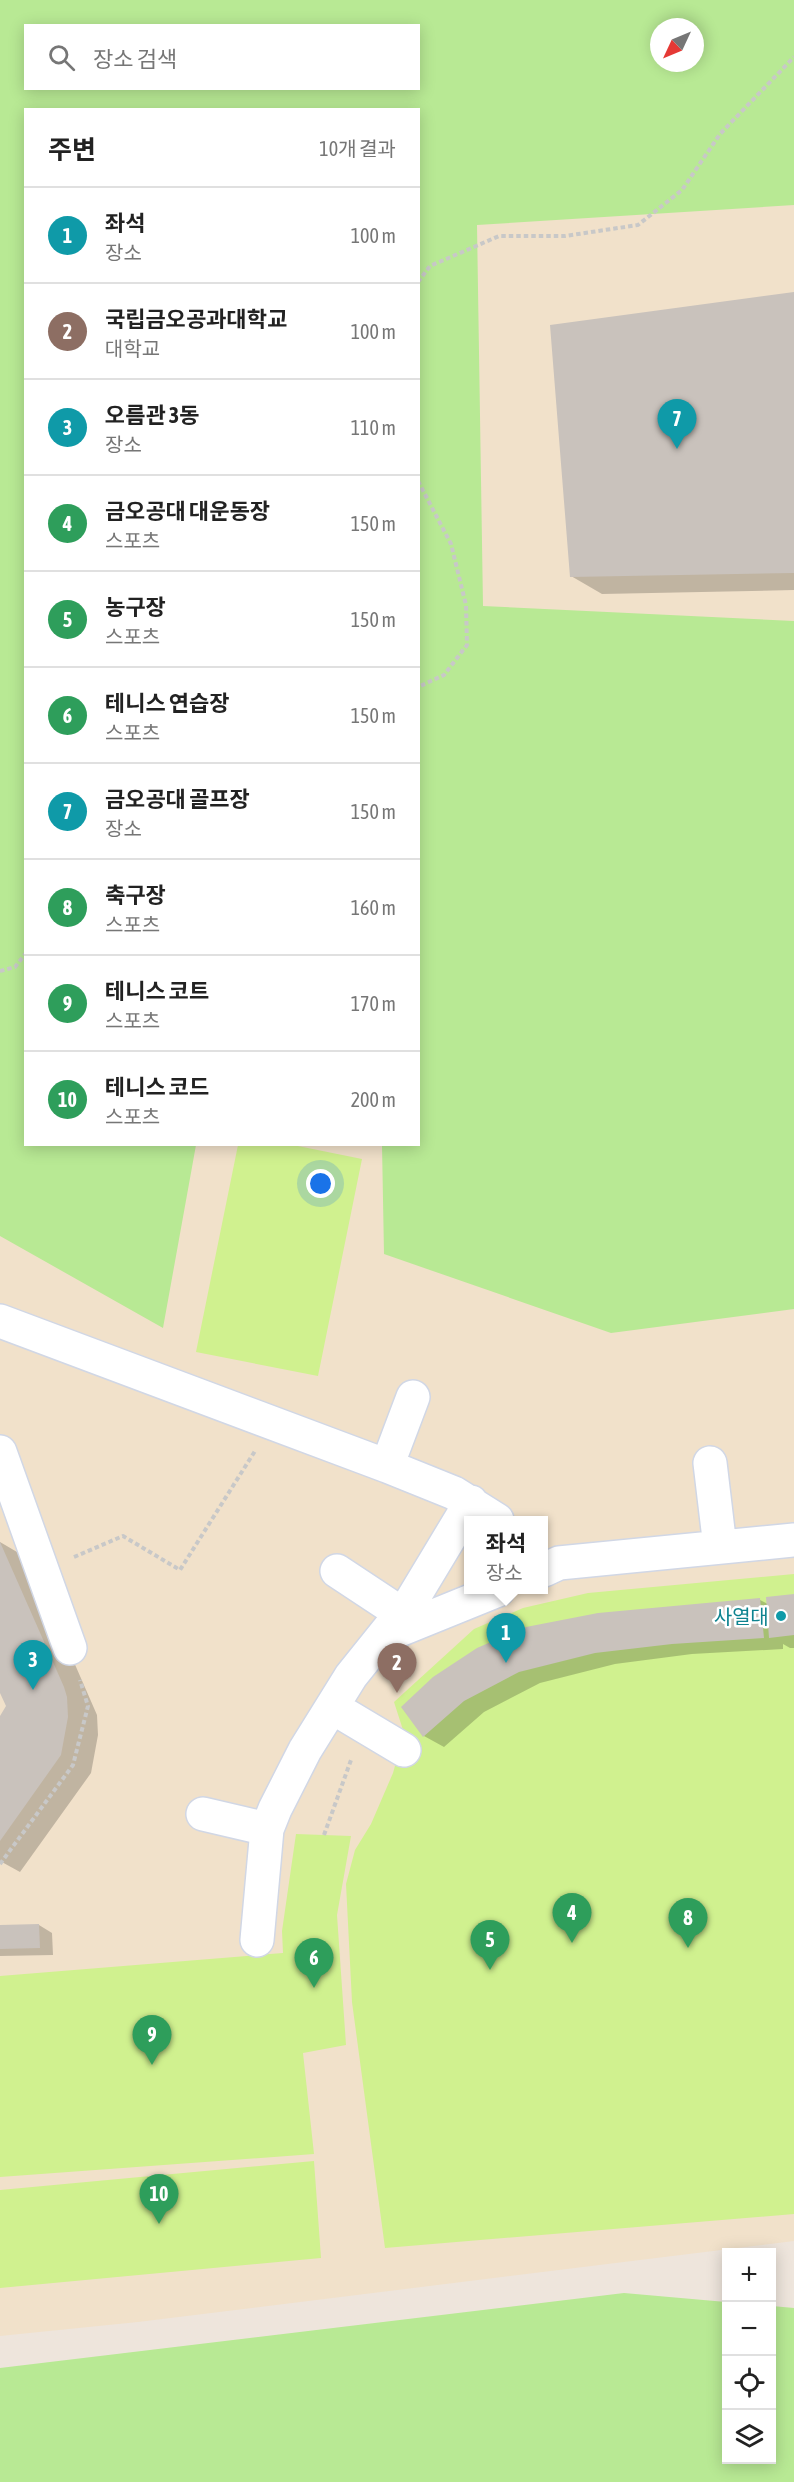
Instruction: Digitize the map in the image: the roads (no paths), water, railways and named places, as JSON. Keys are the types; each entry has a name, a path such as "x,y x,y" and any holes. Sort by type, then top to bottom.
{"lane":[{"path":"0,1321 387,1466 484,1511"},
{"path":"387,1466 413,1397"},
{"path":"0,1452 70,1648"},
{"path":"710,1463 720,1547"},
{"path":"257,1940 267,1829 305,1750 351,1676 464,1536"},
{"path":"549,1562 794,1539"},
{"path":"338,1571 393,1625"},
{"path":"393,1625 486,1594"},
{"path":"332,1707 404,1750"},
{"path":"203,1814 267,1829"}],"place":[{"name":"금오공대 골프장","path":"677,449"},
{"name":"사열대","path":"781,1616"},
{"name":"좌석","path":"506,1663"},
{"name":"오름관 3동","path":"33,1690"},
{"name":"국립금오공과대학교","path":"397,1693"},
{"name":"금오공대 대운동장","path":"572,1943"},
{"name":"축구장","path":"688,1948"},
{"name":"농구장","path":"490,1970"},
{"name":"테니스 연습장","path":"314,1988"},
{"name":"테니스 코트","path":"152,2065"},
{"name":"테니스 코드","path":"159,2224"}]}
